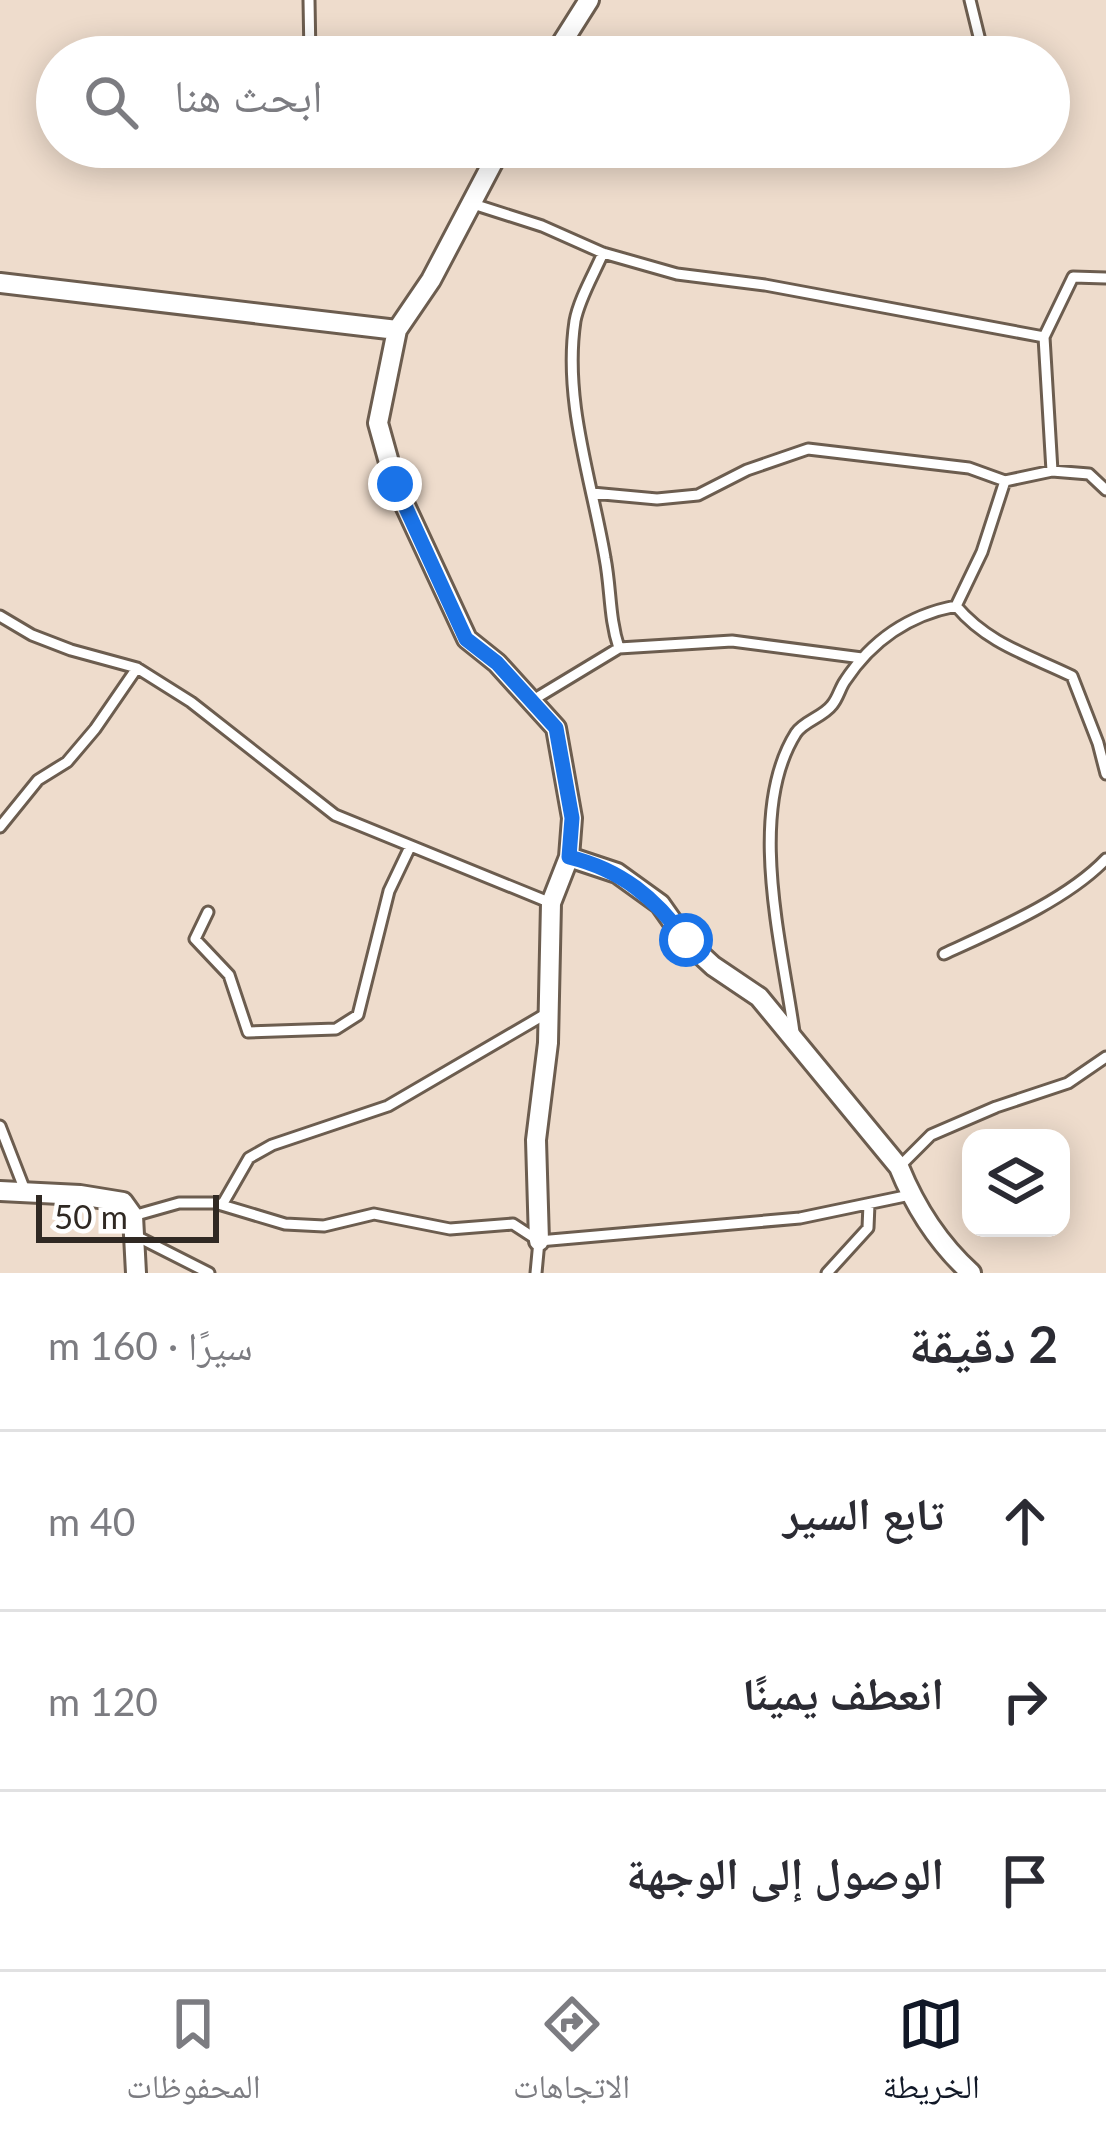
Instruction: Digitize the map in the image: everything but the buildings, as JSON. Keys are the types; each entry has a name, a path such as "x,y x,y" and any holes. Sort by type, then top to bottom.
{"street":[{"path":"566,36 589,0"},
{"path":"489,168 430,280 397,330 378,423 395,484 466,639 533,700 556,728 572,818 569,857 551,903 549,1012 536,1140 539,1240"},
{"path":"0,283 397,330"},
{"path":"569,857 617,873 660,904 686,940 713,966 759,997 899,1167 910,1195 943,1248 971,1273"},
{"path":"0,1191 123,1202 134,1226 136,1273"}],"lane":[{"path":"308,0 309,36"},
{"path":"970,0 979,36"},
{"path":"470,203 542,226 603,253 677,274 765,285 1044,337"},
{"path":"603,253 575,319 579,436 607,563 610,620 619,648"},
{"path":"1052,471 1044,337 1073,277 1106,278"},
{"path":"592,493 657,499 698,495 747,470 808,449 969,468 1006,481 1052,471 1089,474 1106,490"},
{"path":"795,1038 771,847 772,799 798,730 832,707 862,658 910,618 956,606 982,552 1006,481"},
{"path":"956,606 974,628 1010,650 1072,676 1106,774"},
{"path":"0,616 71,650 137,668 191,702 335,815 551,903"},
{"path":"533,700 619,648 732,641 862,658"},
{"path":"0,826 38,780 67,762 81,746 137,668"},
{"path":"208,912 195,939 229,975 248,1032 336,1029 358,1015 389,892 410,847"},
{"path":"944,954 1089,877 1106,859"},
{"path":"222,1205 248,1158 272,1145 388,1106 549,1012"},
{"path":"899,1167 931,1135 1068,1083 1106,1057"},
{"path":"0,1126 26,1192"},
{"path":"134,1226 179,1203 222,1205 285,1224 324,1226 374,1214 450,1229 513,1224 539,1240 800,1218 910,1195"},
{"path":"827,1273 868,1228 869,1204"},
{"path":"134,1226 209,1273"},
{"path":"536,1273 539,1240"}],"route":[{"path":"395,484 466,639 497,663 556,728 572,818 569,857 617,873 660,904 686,940"}]}
